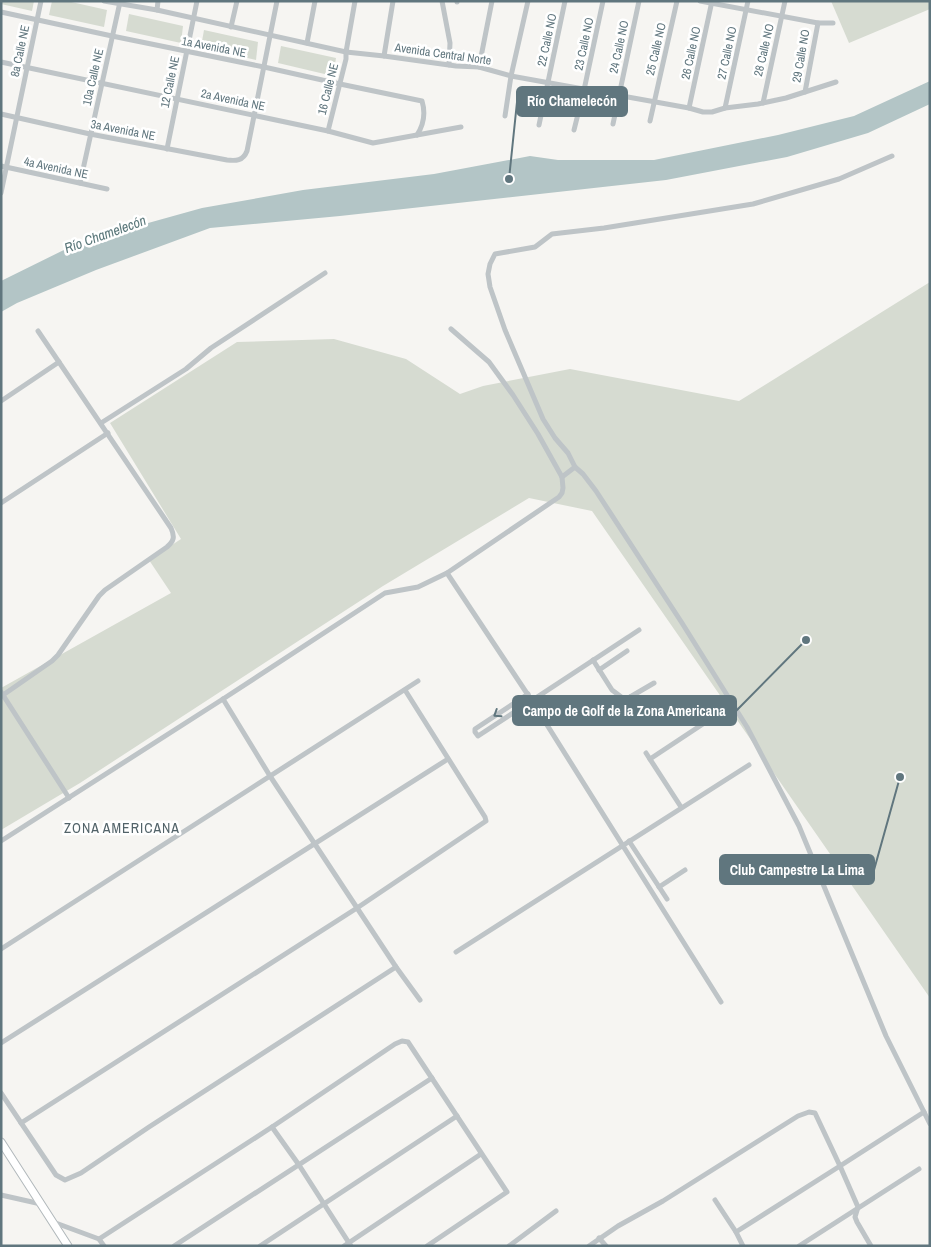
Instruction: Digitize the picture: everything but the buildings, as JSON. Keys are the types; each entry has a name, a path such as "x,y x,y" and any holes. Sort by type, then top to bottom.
{"street":[{"name":"8a Calle NE","path":"1,193 4,167 17,117 41,1"},
{"name":"Avenida Central Norte","path":"104,1 157,10 346,52 479,67 511,76 703,112 763,103 836,82"},
{"path":"157,10 158,1"},
{"name":"12 Calle NE","path":"167,149 197,1"},
{"path":"231,27 237,1"},
{"path":"254,115 277,1"},
{"path":"307,43 315,1"},
{"name":"16 Calle NE","path":"328,130 346,59 355,1"},
{"path":"384,56 393,1"},
{"path":"442,1 450,43 449,65"},
{"path":"479,67 492,1"},
{"path":"505,116 511,76 528,1"},
{"name":"22 Calle NO","path":"539,125 565,1"},
{"name":"23 Calle NO","path":"574,130 603,1"},
{"name":"24 Calle NO","path":"613,124 640,1"},
{"name":"25 Calle NO","path":"650,121 678,1"},
{"path":"700,1 833,23"},
{"name":"27 Calle NO","path":"725,108 748,1"},
{"name":"28 Calle NO","path":"763,103 785,1"},
{"name":"26 Calle NO","path":"689,108 712,2"},
{"name":"10a Calle NE","path":"80,183 119,3"},
{"name":"1a Avenida NE","path":"1,12 422,101 424,118 417,136"},
{"name":"29 Calle NO","path":"805,92 818,22"},
{"name":"2a Avenida NE","path":"1,62 328,130 373,143 460,127"},
{"name":"3a Avenida NE","path":"1,114 90,134 227,160 242,159 245,156 254,115"},
{"path":"892,156 839,179 753,204 604,228 552,234 535,247 496,254 490,264 488,274 490,287 505,330 543,418 554,438 596,490 682,623 747,727 799,826 886,1036 930,1124"},
{"name":"4a Avenida NE","path":"4,167 108,189"},
{"path":"101,423 186,368 211,348 325,273"},
{"path":"1,841 385,593 418,587 447,573 559,497 563,488 562,477 513,395 489,362 451,329"},
{"path":"38,331 108,433 171,528 174,536 172,543 167,548 99,596 52,661 2,694 69,798"},
{"path":"1,401 59,362"},
{"path":"1,503 108,433"},
{"path":"562,477 575,466"},
{"path":"447,573 528,694 721,1002"},
{"path":"528,694 476,729 474,732 477,736 639,630"},
{"path":"599,670 627,652"},
{"path":"593,660 612,690 624,699 630,698 654,683"},
{"path":"1,949 418,681"},
{"path":"21,1123 357,908 486,821 405,690"},
{"path":"630,698 643,715"},
{"path":"223,699 270,776 396,967 420,1000"},
{"path":"650,759 718,714"},
{"path":"646,753 681,808"},
{"path":"1,1043 448,758"},
{"path":"456,952 749,764"},
{"path":"629,841 667,899"},
{"path":"660,887 685,870"},
{"path":"1,1093 56,1175 65,1180 81,1173 396,967"},
{"path":"99,1239 402,1041 408,1042 507,1192 427,1246"},
{"path":"174,1246 432,1078"},
{"path":"589,1246 599,1238 663,1201 798,1116 809,1112 815,1113 818,1116 858,1207 855,1217 857,1222 871,1246"},
{"path":"736,1232 924,1112"},
{"path":"260,1246 458,1116"},
{"path":"272,1127 325,1204 348,1245 481,1154"},
{"path":"1,1142 68,1246"},
{"path":"799,1246 919,1169"},
{"path":"1,1195 41,1204"},
{"path":"715,1200 743,1246"},
{"path":"509,1246 556,1211"},
{"path":"52,1222 99,1239 104,1246"},
{"path":"599,1238 606,1246"}],"shaded area":[{"path":"1,1 34,1 32,11 1,4"},
{"path":"52,1 67,1 107,10 104,27 49,15"},
{"path":"831,1 930,1 930,9 849,43"},
{"path":"129,14 183,26 181,43 126,31"},
{"path":"204,30 258,42 256,60 201,47"},
{"path":"281,46 336,58 333,76 278,63"},
{"path":"930,81 930,104 868,133 787,157 666,180 340,216 210,228 96,270 17,303 1,312 1,281 80,242 202,208 303,190 434,174 530,156 558,160 654,160 778,135 854,116"},
{"path":"930,282 930,998 592,511 529,498 383,586 80,783 1,830 1,688 171,593 149,560 181,539 110,423 237,342 334,339 406,359 460,394 483,386 570,369 739,401"}],"place":[{"name":"Río Chamelecón","path":"509,179"},
{"name":"Campo de Golf de la Zona Americana","path":"806,640"},
{"name":"Club Campestre La Lima","path":"900,777"}],"district":[{"name":"ZONA AMERICANA","path":"122,828"}]}
